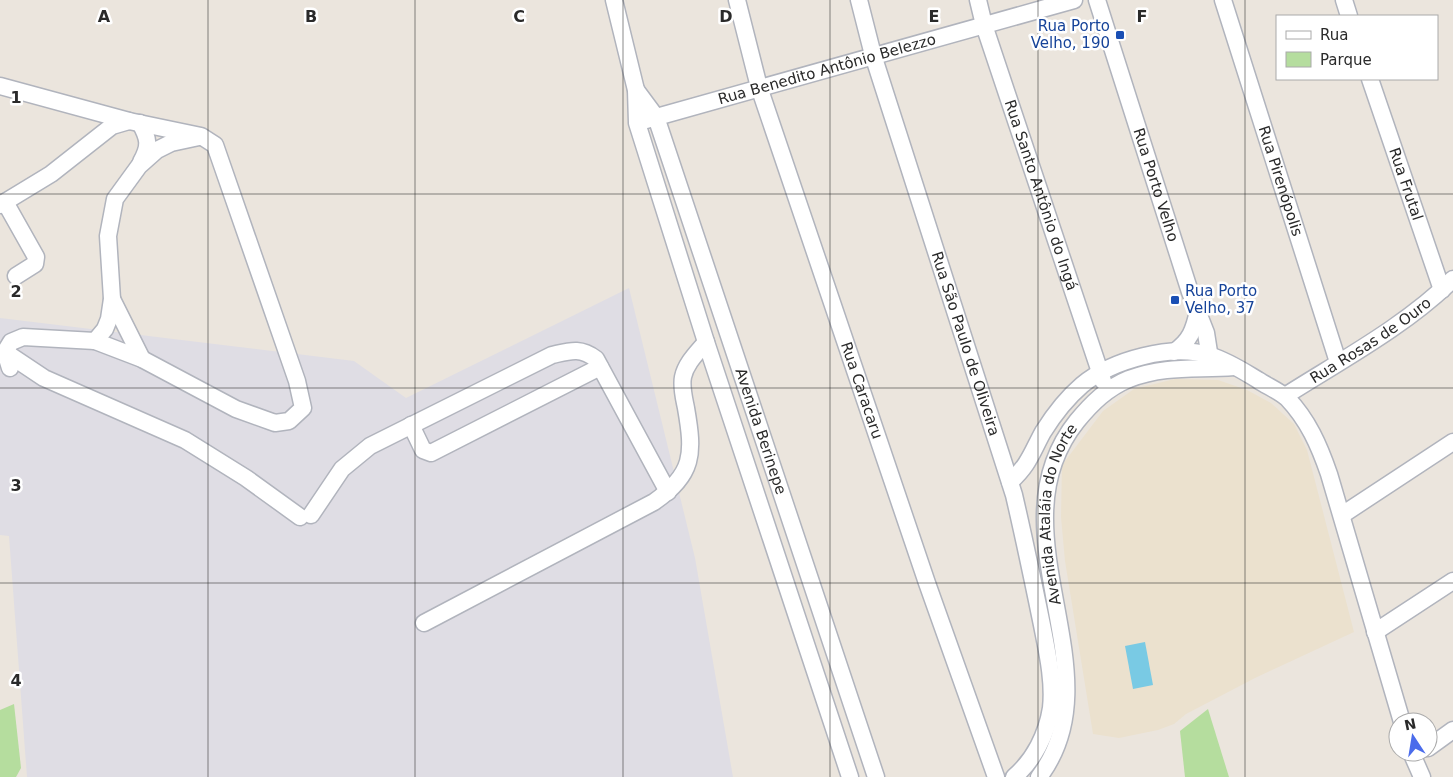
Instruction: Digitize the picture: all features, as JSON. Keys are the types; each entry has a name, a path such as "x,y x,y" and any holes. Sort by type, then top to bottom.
{"street":[{"name":"Avenida Berinepe","path":"614,0 636,90 637,123 706,342 850,777"},
{"name":"Rua Caracaru","path":"737,0 759,87 924,574 996,777"},
{"name":"Rua São Paulo de Oliveira","path":"859,0 873,55 1010,482 1028,553 1048,658 1052,693 1048,722 1038,747 1023,774"},
{"name":"Rua Santo Antônio do Ingá","path":"978,0 984,25 1098,372 1107,390"},
{"name":"Rua Benedito Antônio Belezzo","path":"637,123 759,87 1074,0"},
{"name":"Rua Porto Velho","path":"1097,0 1206,333 1211,362"},
{"name":"Rua Pirenópolis","path":"1223,0 1338,362"},
{"path":"1344,0 1349,15"},
{"name":"Rua Frutal","path":"1370,80 1447,284"},
{"path":"0,86 135,122 201,136 215,145 297,381 303,408 289,420 275,423 236,409 142,359 95,341 23,337 11,342 5,352 10,368"},
{"name":"Avenida Berinepe","path":"636,90 656,116 876,777"},
{"path":"95,341 105,329 112,298 108,236 115,199 139,166 148,149 148,137 135,122"},
{"path":"16,276 36,264 36,257 6,199 52,174 112,126 135,122"},
{"path":"139,166 157,150 172,143 201,136"},
{"name":"Rua Rosas de Ouro","path":"1285,396 1395,325 1447,284"},
{"path":"112,298 142,359"},
{"path":"1174,352 1190,338 1195,329 1198,311"},
{"path":"424,623 654,502 668,492 685,471 689,463 691,450 683,378 692,358 706,342"},
{"path":"5,352 44,378 185,440 306,516 342,469 370,446 552,356 576,349 587,352 596,358 668,492"},
{"name":"Avenida Ataláia do Norte","path":"1010,482 1024,469 1044,430 1064,404 1098,372 1135,359 1174,352 1236,367 1285,396 1302,416 1317,440 1342,515 1399,712"},
{"name":"Avenida Ataláia do Norte","path":"1039,777 1052,754 1067,705 1064,658 1044,524 1049,477 1058,451 1070,429 1087,408 1107,390 1130,379 1165,370 1211,362"},
{"path":"412,425 423,450 431,453 600,366"},
{"path":"1342,515 1453,442"},
{"path":"1375,632 1453,581"},
{"path":"1438,741 1453,730"},
{"path":"1418,762 1422,777"}],"shaded area":[{"path":"629,288 695,558 733,777 27,777 9,536 0,535 0,318 354,361 406,398"},
{"path":"1175,379 1218,380 1247,390 1271,403 1294,424 1307,450 1354,632 1255,678 1186,714 1174,724 1158,730 1119,738 1093,734 1065,561 1061,517 1062,465 1103,411 1134,389"}],"green space":[{"path":"14,704 21,768 16,777 0,777 0,710"},
{"path":"1208,709 1229,777 1185,777 1180,731"}],"water":[{"path":"1145,642 1153,685 1133,689 1125,646"}],"place":[{"name":"Rua Porto Velho, 190","path":"1120,35"},
{"name":"Rua Porto Velho, 37","path":"1175,300"}]}
